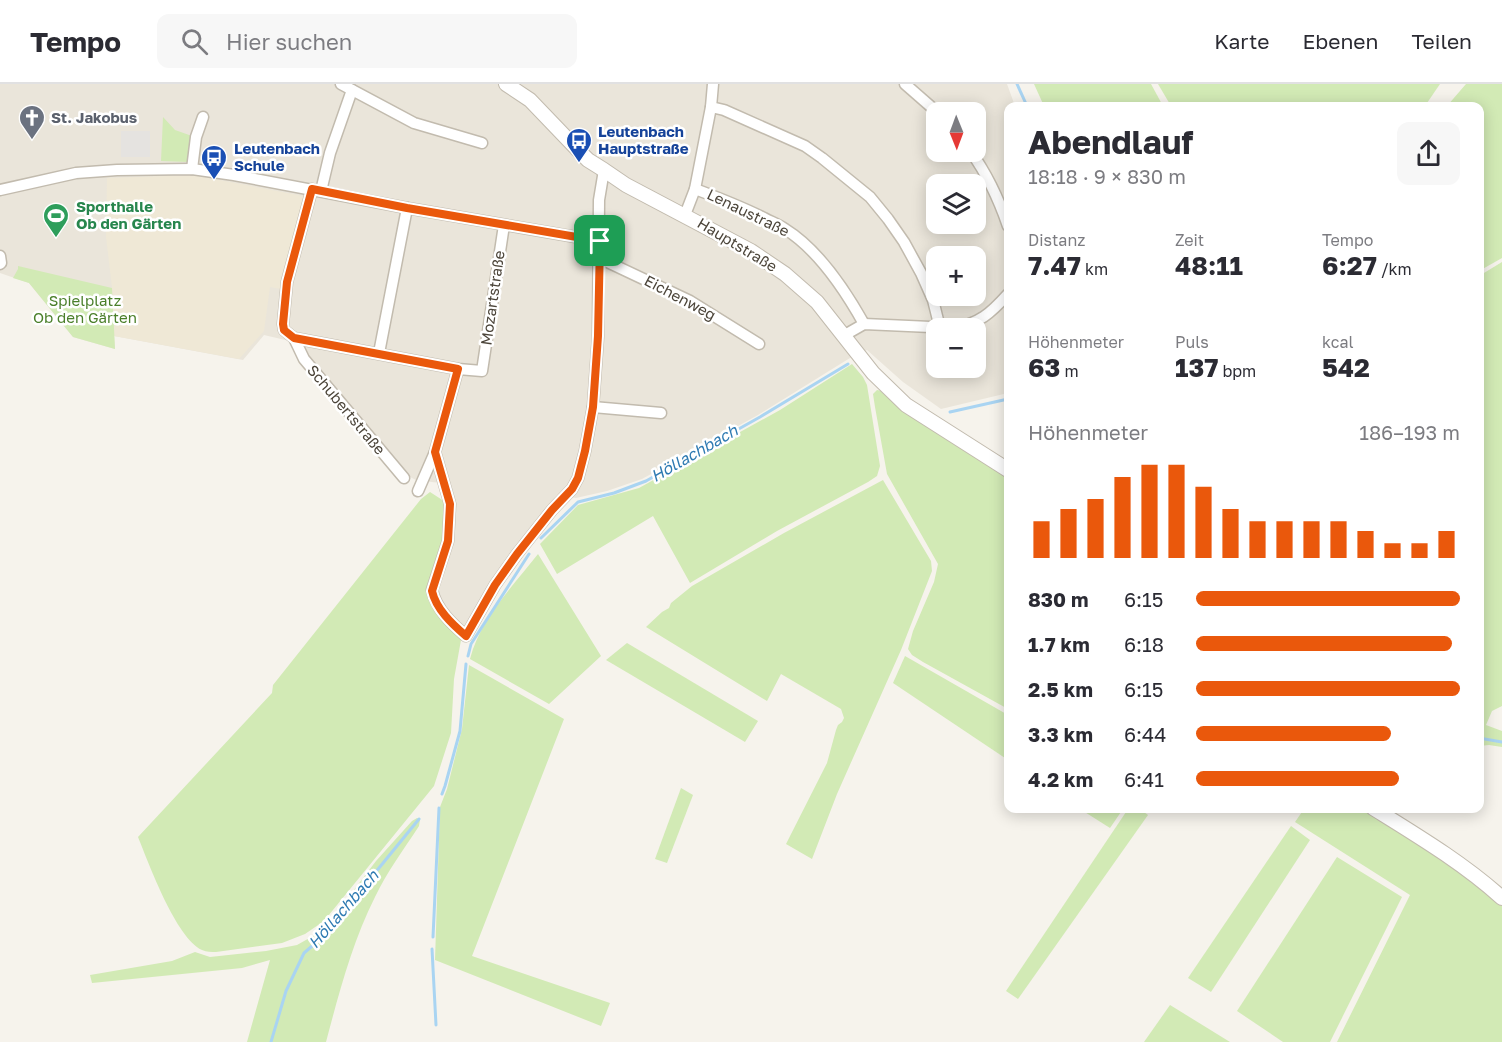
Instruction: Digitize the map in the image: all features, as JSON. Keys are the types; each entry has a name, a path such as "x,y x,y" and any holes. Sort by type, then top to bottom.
{"street":[{"path":"341,84 414,123 482,143"},
{"name":"Hauptstraße","path":"506,84 530,100 588,159 626,185 752,251 785,274 817,302 873,373 906,405 1004,467"},
{"path":"685,215 695,189 711,108 713,84"},
{"path":"906,84 926,102"},
{"path":"352,90 316,190 287,282 283,324 284,330 294,338 458,369 435,452 418,491"},
{"path":"711,108 724,110 805,146 870,197 904,242 933,300 938,318"},
{"path":"192,169 196,137 203,117"},
{"path":"977,162 989,180 1004,215"},
{"path":"0,190 76,173 192,169 600,241"},
{"path":"435,452 450,504 448,541 432,591 438,606 466,636 495,585 552,510 572,489 578,478 593,407 598,336 599,200 604,170"},
{"name":"Lenaustraße","path":"695,189 784,228 804,243 848,296 864,324"},
{"path":"379,353 407,208"},
{"name":"Mozartstraße","path":"458,369 482,371 504,225"},
{"path":"0,256 0,264"},
{"name":"Eichenweg","path":"599,258 690,301 759,344"},
{"path":"981,318 996,308 1004,299"},
{"path":"843,336 864,324 926,326"},
{"name":"Schubertstraße","path":"294,338 304,359 404,478"},
{"path":"593,407 661,413"},
{"path":"1380,813 1455,861 1502,898"}],"shaded area":[{"path":"0,84 1007,84 1014,102 1004,102 1004,394 941,409 903,382 867,350 850,358 758,415 642,479 607,491 576,498 557,495 529,531 463,631 437,599 448,484 416,480 406,475 298,343 264,335 243,360 114,336 115,349 73,337 29,283 0,273"},
{"path":"121,131 150,131 150,157 121,157"},
{"path":"193,175 303,196 281,289 270,287 264,331 239,359 114,336 112,288 106,237 107,178"}],"green space":[{"path":"1034,84 1151,84 1161,102 1042,102"},
{"path":"1158,84 1440,84 1428,102 1169,102"},
{"path":"1466,84 1502,84 1502,258 1484,268 1484,102 1450,102"},
{"path":"163,117 175,130 192,136 188,162 161,161"},
{"path":"1502,262 1502,706 1492,711 1486,725 1502,731 1502,747 1484,746 1484,273"},
{"name":"Spielplatz Ob den Gärten","path":"18,266 112,288 115,349 73,337 29,283 13,278"},
{"path":"852,364 867,385 880,466 877,476 777,531 690,583 653,516 557,574 540,544 578,505 639,488 780,410"},
{"path":"877,390 882,391 1004,473 1004,707 923,662 912,655 908,649 913,631 934,582 938,564 887,474 873,394"},
{"path":"883,480 931,561 932,571 901,650 837,794 812,859 786,844 827,763 836,730 844,718 841,709 781,674 767,701 646,627 692,586"},
{"path":"430,492 447,503 446,539 428,591 440,615 461,640 454,679 451,733 434,786 324,921 305,934 282,943 216,952 202,950 192,943 173,916 138,837 272,693 273,685 421,499"},
{"path":"538,554 601,656 549,704 470,659 481,630 489,617"},
{"path":"627,643 758,721 745,742 606,660"},
{"path":"905,656 1004,713 1004,757 893,683"},
{"path":"469,665 564,719 472,956 610,1003 601,1026 435,960 440,807 447,789 462,729"},
{"path":"681,788 693,795 667,863 655,859"},
{"path":"1086,813 1120,813 1110,828"},
{"path":"1125,813 1148,815 1018,999 1006,991"},
{"path":"1301,813 1369,813 1439,857 1502,906 1502,1042 1337,1042 1410,895 1295,822"},
{"path":"417,818 420,820 419,826 385,879 359,932 326,1042 247,1042 270,960 242,968 92,983 90,975 172,961 195,952 210,957 297,945 329,927 331,920 376,861"},
{"path":"1291,826 1310,840 1211,992 1188,978"},
{"path":"1337,857 1402,897 1330,1042 1283,1042 1237,1011"},
{"path":"1170,1005 1230,1042 1144,1042"}],"waterway":[{"path":"1017,84 1025,102"},
{"name":"Höllachbach","path":"541,538 578,502 614,493 646,481 848,364"},
{"name":"Höllachbach","path":"950,412 1004,400"},
{"name":"Höllachbach","path":"468,656 471,644 529,554"},
{"name":"Höllachbach","path":"442,794 460,731 466,664"},
{"path":"1484,739 1502,742"},
{"path":"433,937 439,808"},
{"name":"Höllachbach","path":"271,1042 286,991 304,953 325,935 345,905 370,879 419,819"},
{"path":"432,949 436,1025"}],"place":[{"name":"St. Jakobus","path":"32,141"},
{"name":"Leutenbach Hauptstraße","path":"579,164"},
{"name":"Leutenbach Schule","path":"214,181"},
{"name":"Sporthalle Ob den Gärten","path":"56,239"}],"route":[{"path":"312,189 407,208 600,241 598,336 593,407 578,478 572,489 530,537 495,585 466,636 438,606 432,591 448,541 450,504 435,452 458,369 294,338 284,330 287,282 312,189"}]}
